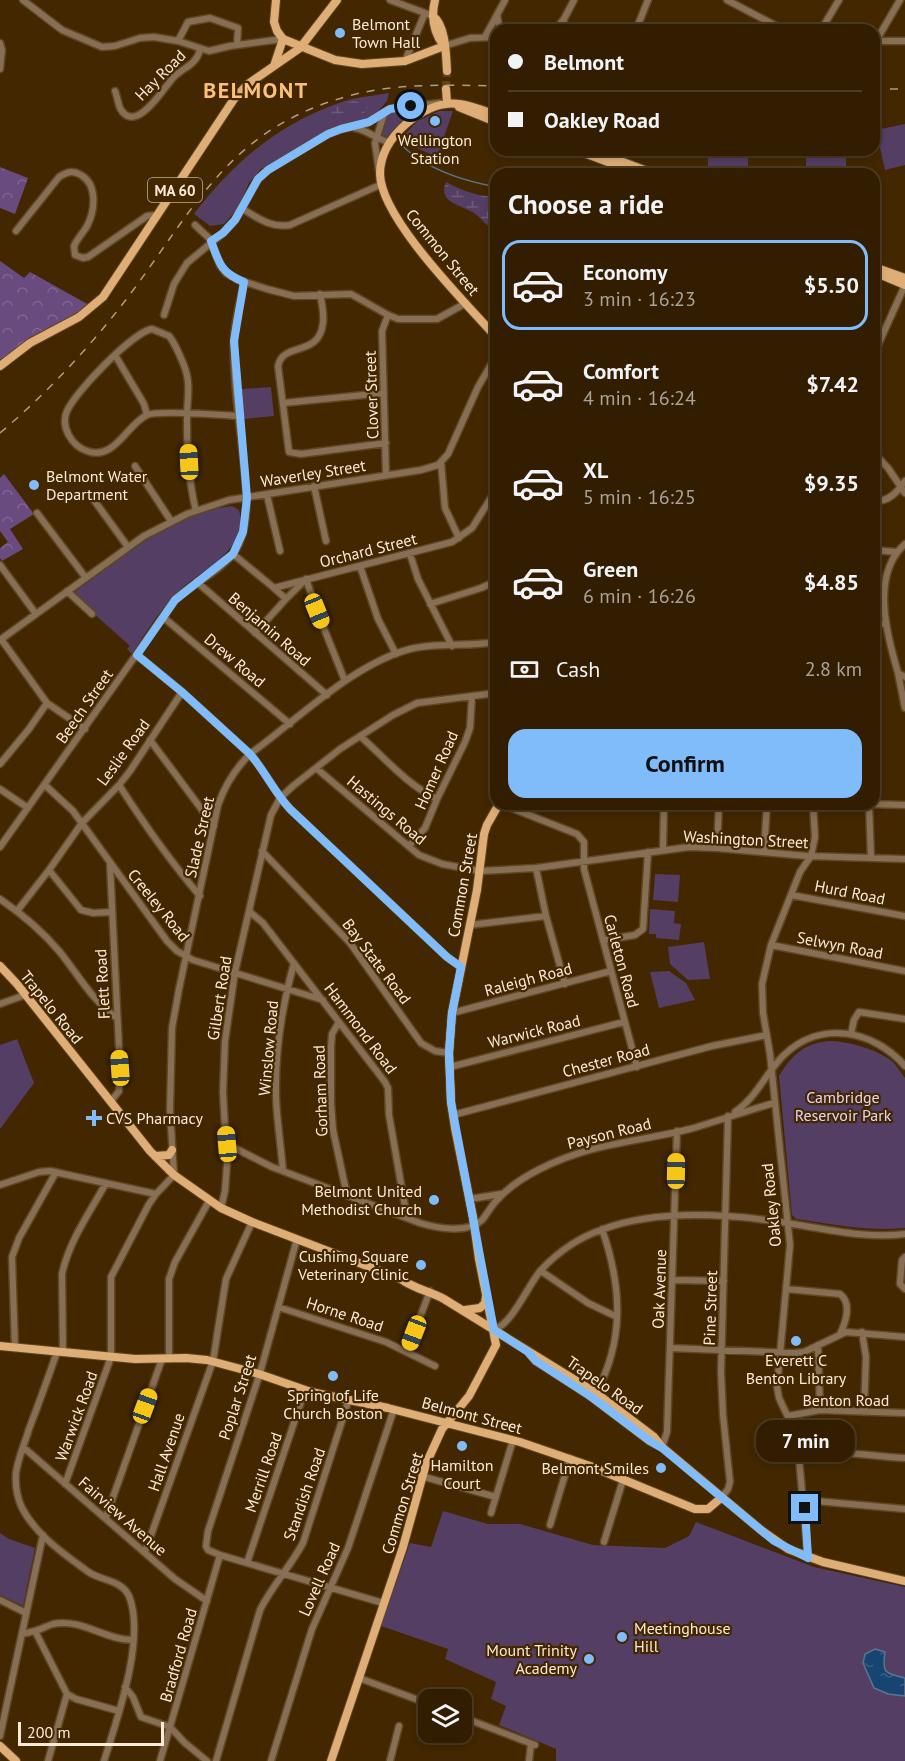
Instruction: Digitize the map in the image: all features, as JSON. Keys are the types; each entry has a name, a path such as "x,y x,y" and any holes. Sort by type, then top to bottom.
{"main road":[{"path":"276,0 274,22 283,39 300,48 349,63 405,61 444,46"},
{"name":"MA 60","path":"0,366 26,345 80,317 100,301 234,99 248,84 300,48 337,0"},
{"path":"435,0 433,16 439,20 444,36 447,71"},
{"path":"273,67 283,39"},
{"path":"446,89 447,102"},
{"path":"447,102 465,104 490,113"},
{"path":"447,102 490,120"},
{"name":"Common Street","path":"447,102 417,115 389,142 383,156 380,176 393,210 401,223 490,330"},
{"path":"592,156 624,168"},
{"path":"607,156 639,168"},
{"path":"880,269 905,278"},
{"path":"880,275 905,285"},
{"name":"Common Street","path":"331,1761 403,1547 421,1476 435,1444 448,1422 469,1396 494,1351 496,1341 453,1115 449,1053 452,1013 480,872 484,834 496,810"},
{"name":"Trapelo Road","path":"0,966 155,1156 174,1175 209,1201 252,1222 401,1279 417,1288 430,1291 464,1310 528,1352 536,1361 595,1396 722,1497"},
{"path":"155,1156 169,1155 172,1150"},
{"path":"464,1310 473,1311 480,1308 485,1303 486,1295"},
{"name":"Belmont Street","path":"0,1346 111,1357 186,1358 213,1361 305,1390 394,1409 513,1440 570,1458 695,1509 708,1509 722,1497"},
{"path":"722,1497 774,1541 808,1558 905,1581"},
{"path":"0,1746 16,1761"}],"street":[{"path":"23,0 62,30 95,45 115,46 154,36 178,41 200,50 212,51 283,39"},
{"path":"390,0 433,16"},
{"path":"492,24 505,0"},
{"path":"560,24 574,0"},
{"path":"638,24 648,0"},
{"path":"727,0 773,24"},
{"path":"824,24 838,0"},
{"path":"880,33 900,0"},
{"path":"405,61 425,13"},
{"path":"497,15 499,24"},
{"path":"178,41 188,22 208,18 238,28 237,45"},
{"path":"564,19 564,24"},
{"path":"485,37 490,28"},
{"path":"444,46 470,38 490,37"},
{"path":"880,41 905,41"},
{"path":"0,43 2,50 0,69"},
{"name":"Hay Road","path":"115,91 120,108 124,113 132,116 143,111 157,100 173,78 194,62 200,50"},
{"path":"164,315 180,272 193,256 226,231 243,209 258,179 268,170 328,134 369,122 386,111 394,108 447,102"},
{"name":"Common Street","path":"380,176 375,154 376,137 386,111"},
{"path":"351,127 389,142"},
{"path":"16,231 59,177 67,172 76,173 87,179 93,190 89,222 74,246 75,255 78,257 88,257 147,216 158,215"},
{"path":"243,209 266,223 280,226 290,225 382,184"},
{"path":"195,225 211,241 221,267 230,275 244,282 289,295 351,294 398,319 435,320 466,303"},
{"name":"Beech Street","path":"0,846 175,600 233,554 243,532 247,498 234,338 244,282"},
{"path":"880,341 905,285"},
{"path":"320,294 324,320 318,337 307,347 288,352 279,359 278,366 290,452 294,454 386,443"},
{"name":"Clover Street","path":"386,475 382,331 388,315"},
{"path":"196,511 189,462 187,414 189,378 172,340 158,331 146,330 136,335 90,379 67,410 66,426 71,439 85,451 94,452 111,448 147,415 187,414 239,416"},
{"path":"115,355 144,404 147,415"},
{"path":"459,538 445,508 441,462 454,443 478,387 490,366"},
{"path":"283,403 384,393"},
{"path":"880,460 904,487 887,500 880,501"},
{"name":"Waverley Street","path":"1,640 128,547 171,521 229,501 421,470 441,462"},
{"path":"135,466 171,521"},
{"path":"314,486 326,541"},
{"path":"267,495 280,551"},
{"path":"91,496 128,547"},
{"name":"Orchard Street","path":"274,588 448,543 459,538 476,524 490,500"},
{"path":"38,513 86,578"},
{"path":"905,544 896,552 888,572 883,605 885,624 905,708"},
{"path":"880,551 896,552"},
{"path":"233,554 286,599"},
{"path":"410,554 418,579 452,646"},
{"path":"0,565 36,614"},
{"path":"360,566 378,619 396,654"},
{"path":"255,633 306,579 345,681"},
{"name":"Benjamin Road","path":"197,582 327,695"},
{"path":"430,604 490,584"},
{"path":"67,591 92,614"},
{"name":"Drew Road","path":"163,617 290,724"},
{"path":"880,624 885,624"},
{"path":"1,640 46,703 85,729"},
{"name":"Slade Street","path":"174,1175 170,1110 172,1028 222,793 239,766 250,754 345,681 396,654 419,647 490,643"},
{"path":"137,655 182,692 250,754 280,798 351,868 447,957 461,967"},
{"path":"898,673 905,677"},
{"name":"Leslie Road","path":"17,911 82,823 119,785 182,692"},
{"path":"280,798 360,735 417,703 490,694"},
{"name":"Homer Road","path":"409,846 425,828 465,742 470,728 472,697"},
{"path":"0,764 29,729 46,703"},
{"path":"360,735 408,780 437,799"},
{"path":"150,740 214,826"},
{"name":"Hastings Road","path":"316,768 428,860 480,872"},
{"name":"Creeley Road","path":"45,785 64,801 167,941 186,957 323,1000"},
{"path":"119,785 139,817 200,896"},
{"path":"0,789 28,808"},
{"name":"Gilbert Road","path":"221,1208 225,1191 227,1144 223,1092 225,1041 235,972 262,850 271,815 280,798"},
{"path":"880,804 905,805"},
{"name":"Carleton Road","path":"515,810 577,834 584,842 584,869 637,1066"},
{"path":"663,849 664,810"},
{"path":"717,848 719,810"},
{"path":"764,851 767,810"},
{"path":"811,856 815,825 814,810"},
{"path":"869,810 872,858"},
{"name":"Washington Street","path":"480,872 536,868 663,849 717,848 811,856 905,859"},
{"name":"Bay State Road","path":"262,850 350,943 421,1043 435,1051 449,1053"},
{"path":"603,940 635,935 643,929 648,852"},
{"name":"Oakley Road","path":"808,1558 797,1436 779,1398 777,1387 789,1264 788,1223 772,1069 763,1013 762,984 771,945 800,872 811,856"},
{"name":"Flett Road","path":"110,863 119,1091 111,1101"},
{"path":"536,868 546,916 565,984"},
{"path":"49,870 81,910 93,913 112,912"},
{"name":"Hurd Road","path":"791,895 905,916"},
{"path":"0,899 40,930 60,952 99,1004 117,1018"},
{"name":"Hammond Road","path":"250,912 262,923 294,963 385,1082 388,1088 388,1115 407,1218"},
{"path":"469,925 546,916"},
{"name":"Selwyn Road","path":"771,945 905,971"},
{"name":"Winslow Road","path":"283,1171 277,1120 277,1071 287,988 294,963"},
{"name":"Raleigh Road","path":"452,1013 611,971"},
{"path":"0,1004 25,995"},
{"path":"851,1034 854,1020 859,1012 905,1019"},
{"name":"Gorham Road","path":"339,1022 331,1041 331,1103 333,1130 347,1196"},
{"name":"Warwick Road","path":"450,1067 624,1022"},
{"name":"Payson Road","path":"728,1116 744,1106 792,1047 812,1036 823,1033 851,1034 870,1040 888,1050 905,1064"},
{"name":"Chester Road","path":"453,1115 712,1046 767,1035"},
{"name":"Payson Road","path":"470,1199 493,1197 534,1172 565,1157 603,1145 677,1131 774,1103"},
{"name":"Pine Street","path":"722,1497 730,1482 723,1415 722,1350 728,1116"},
{"name":"Oak Avenue","path":"662,1448 667,1434 677,1131"},
{"path":"227,1144 259,1162 407,1218 440,1227 475,1224"},
{"path":"0,1185 39,1172 56,1172 156,1194"},
{"path":"15,1348 11,1265 14,1249 56,1172"},
{"name":"Warwick Road","path":"65,1484 111,1357 111,1277 156,1194 174,1175"},
{"path":"104,1761 125,1687 133,1640 133,1617 128,1594 112,1581 93,1576 42,1535 29,1519 17,1496 16,1472 23,1447 60,1352 64,1264 84,1221 106,1183"},
{"name":"Payson Road","path":"475,1224 482,1220 504,1192"},
{"path":"106,1517 166,1358 169,1279 175,1262 209,1201"},
{"path":"494,1330 505,1323 541,1271 568,1246 602,1229 637,1221 675,1217 727,1216 881,1236 905,1234"},
{"name":"Hall Avenue","path":"145,1552 213,1361 226,1279 252,1222"},
{"path":"595,1396 611,1363 617,1317 614,1274 602,1229"},
{"name":"Poplar Street","path":"220,1555 208,1550 205,1540 259,1374 297,1239"},
{"path":"905,1257 902,1260 900,1284 905,1289"},
{"path":"541,1271 588,1303 617,1317"},
{"path":"673,1280 724,1281"},
{"path":"786,1289 840,1294 847,1306 846,1318 840,1334"},
{"path":"407,1351 430,1291"},
{"name":"Horne Road","path":"278,1307 381,1340 435,1366"},
{"path":"670,1348 804,1352 840,1334 862,1332 905,1336"},
{"path":"862,1332 866,1357 864,1412"},
{"path":"818,1345 820,1410"},
{"name":"Merrill Road","path":"247,1563 305,1390"},
{"name":"Standish Road","path":"216,1761 260,1610 266,1596 284,1574 303,1543 349,1399"},
{"name":"Lovell Road","path":"270,1761 312,1629 348,1548 394,1409"},
{"name":"Benton Road","path":"788,1416 820,1410 905,1413"},
{"path":"491,1514 513,1440"},
{"name":"Fairview Avenue","path":"23,1447 106,1517 174,1579 207,1601"},
{"path":"800,1461 812,1455 836,1452 905,1458"},
{"path":"550,1525 570,1458"},
{"path":"421,1476 496,1497"},
{"path":"604,1542 623,1480"},
{"path":"804,1502 816,1501 905,1509"},
{"path":"0,1736 42,1535"},
{"path":"220,1555 383,1603"},
{"name":"Bradford Road","path":"160,1761 220,1555"},
{"path":"0,1600 26,1613"},
{"path":"22,1634 52,1624 74,1624 116,1639 133,1640"},
{"path":"35,1631 67,1694 76,1699 119,1711"},
{"path":"359,1678 418,1700"},
{"path":"125,1687 133,1697 141,1717 170,1727 207,1761"},
{"path":"48,1761 67,1694"},
{"path":"472,1721 533,1745 529,1761"},
{"path":"390,1761 399,1726"}],"green space":[{"path":"389,93 387,101 374,116 362,122 334,127 261,169 249,183 238,208 224,224 210,226 194,214 240,162 276,134 296,122 339,103"},
{"path":"353,101 366,102 368,106 366,112 340,121 325,120 328,108"},
{"path":"414,109 413,113 386,139 380,136 383,120 389,112"},
{"path":"439,111 453,111 437,157 399,140 418,121"},
{"path":"905,124 905,165 885,170 880,148 880,129"},
{"path":"708,156 748,156 748,168 708,168"},
{"path":"806,156 846,156 846,168 806,168"},
{"path":"0,167 28,178 15,214 0,208"},
{"path":"446,182 470,192 490,197 490,228 474,213 448,199 444,189"},
{"path":"0,261 24,278 30,272 89,305 68,320 24,343 0,361"},
{"path":"271,387 274,416 244,419 241,389"},
{"path":"4,474 34,514 10,529 23,549 2,561 0,548 8,542 0,531 0,478"},
{"path":"232,506 239,510 240,525 237,537 230,549 176,594 152,623 132,654 127,649 130,646 72,594 167,528 210,510"},
{"path":"655,874 680,875 678,902 653,900"},
{"path":"650,909 675,911 674,923 681,924 679,940 656,938 656,934 649,934"},
{"path":"704,942 710,979 688,980 670,964 668,947"},
{"path":"669,971 686,983 695,1000 659,1008 650,972"},
{"path":"17,1039 34,1083 0,1129 0,1045"},
{"name":"Cambridge Reservoir Park","path":"828,1041 853,1044 879,1053 893,1062 905,1078 905,1228 850,1227 796,1219 792,1215 779,1076 799,1052 812,1045"},
{"path":"443,1511 488,1524 520,1524 593,1545 665,1548 689,1536 696,1522 814,1567 905,1587 905,1761 556,1761 556,1749 499,1725 506,1706 491,1699 496,1682 445,1659 448,1649 381,1626 410,1543 431,1547"},
{"path":"0,1533 9,1539 35,1548 23,1606 0,1595"}],"water":[{"path":"875,1649 885,1652 884,1668 886,1671 905,1678 905,1696 888,1694 874,1688 863,1663 865,1654"}],"waterway":[{"path":"399,143 432,167 469,181 490,186"}],"tunnel":[{"path":"446,89 447,71"}],"railway":[{"path":"0,433 50,387 96,336 125,301 196,202 220,174 246,149 276,126 313,108 373,90 426,85 490,86"},
{"path":"880,89 905,89"}],"place":[{"name":"Belmont Town Hall","path":"340,33"},
{"name":"Wellington Station","path":"435,121"},
{"name":"Belmont Water Department","path":"34,485"},
{"name":"CVS Pharmacy","path":"94,1118"},
{"name":"Belmont United Methodist Church","path":"434,1200"},
{"name":"Cushimg Square Veterinary Clinic","path":"421,1265"},
{"name":"Everett C Benton Library","path":"796,1341"},
{"name":"Spring of Life Church Boston","path":"333,1376"},
{"name":"Hamilton Court","path":"462,1446"},
{"name":"Belmont Smiles","path":"661,1468"},
{"name":"Meetinghouse Hill","path":"622,1637"},
{"name":"Mount Trinity Academy","path":"589,1659"}],"district":[{"name":"BELMONT","path":"256,90"}],"route":[{"path":"411,106 390,109 369,122 328,134 268,170 258,179 235,220 223,233 211,241 221,267 226,273 244,282 234,334 247,498 243,532 233,554 175,600 137,655 182,692 250,754 290,809 447,957 461,967 452,1013 449,1053 451,1102 494,1330 662,1448 774,1541 808,1558 805,1508"}]}
